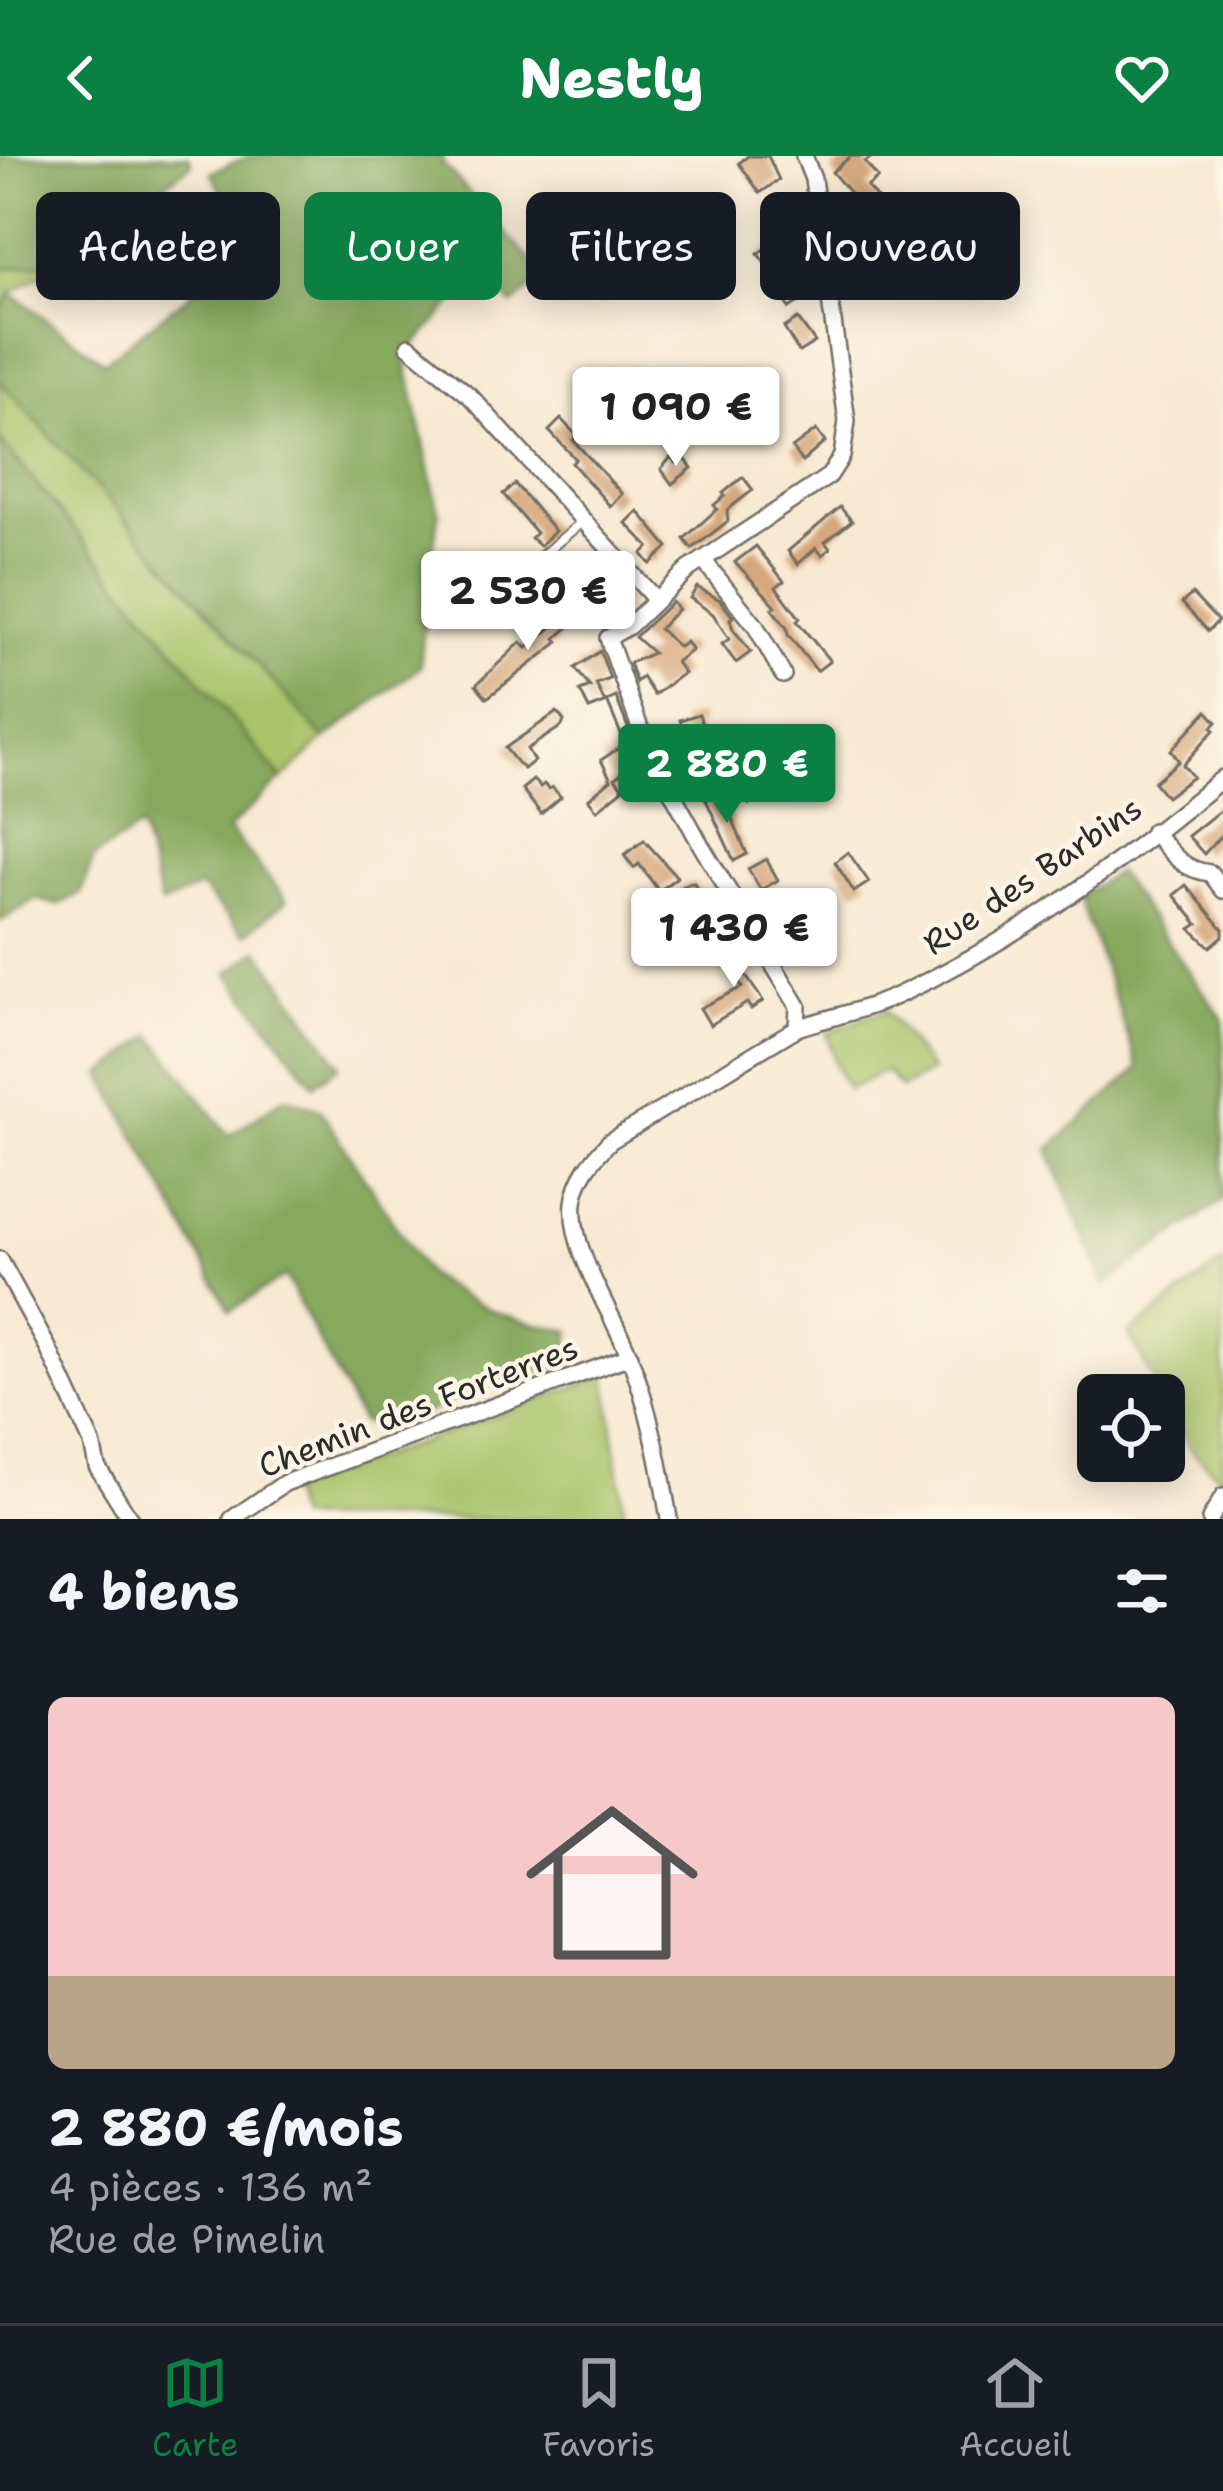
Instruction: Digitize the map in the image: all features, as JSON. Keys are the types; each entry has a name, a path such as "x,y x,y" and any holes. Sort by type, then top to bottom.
{"street":[{"path":"804,156 813,179 846,405 846,443 838,465 829,476 704,560 608,638 646,745 798,1006 805,1026"},
{"path":"409,346 470,396 655,599"},
{"path":"704,560 755,625 783,674"},
{"name":"Rue des Barbins","path":"670,1519 648,1411 630,1356 583,1251 574,1204 590,1161 610,1141 805,1026 891,999 952,969 1013,932 1223,778"},
{"path":"1153,832 1179,863 1210,873 1223,890"},
{"path":"0,1260 47,1346 92,1443 97,1466 130,1519"},
{"name":"Chemin des Forterres","path":"232,1519 285,1483 630,1356"},
{"path":"1210,1519 1223,1496"}],"lane":[{"path":"520,574 584,520"}],"green space":[{"path":"0,156 188,156 192,164 155,192 36,192 36,264 0,269"},
{"path":"250,156 443,156 443,164 468,192 304,192 304,300 456,300 405,356 439,514 420,667 325,739 0,381 0,311 11,293 104,362 183,300 280,300 280,192 222,192 211,172"},
{"path":"502,229 526,255 526,292 513,305 502,294"},
{"path":"36,264 36,278 11,293 0,311 0,269"},
{"path":"0,381 325,739 282,779 0,440"},
{"path":"0,440 282,779 228,829 287,900 245,935 200,887 161,905 141,827 94,857 81,894 57,905 37,899 0,921"},
{"path":"1117,872 1223,1019 1223,1200 1105,1284 1048,1150 1139,1068 1079,897"},
{"path":"259,950 340,1065 314,1085 228,973"},
{"path":"885,1010 932,1071 901,1088 886,1071 847,1090 827,1033"},
{"path":"152,1035 229,1136 285,1097 320,1109 426,1273 495,1311 571,1331 565,1365 490,1383 392,1429 361,1422 285,1276 230,1311 102,1075"},
{"path":"1223,1262 1222,1480 1185,1439 1185,1374 1150,1374 1129,1334"},
{"path":"606,1375 625,1519 297,1519 288,1490"}],"building":[{"path":"748,156 768,156 779,180 760,193 739,163"},
{"path":"851,156 873,156 865,162 878,178 867,187 871,192 849,192 832,172"},
{"path":"798,319 815,342 799,352 784,328"},
{"path":"561,419 577,436 573,440 622,494 610,506 549,431"},
{"path":"816,430 825,442 802,462 792,448"},
{"path":"671,457 676,463 684,457 692,468 672,484 661,469"},
{"path":"743,477 753,490 727,510 728,521 692,549 684,539"},
{"path":"515,484 555,531 540,546 531,538 536,533 503,494"},
{"path":"840,507 852,521 825,542 830,549 822,555 816,548 798,564 788,551"},
{"path":"638,511 668,547 650,564 642,554 649,547 626,523"},
{"path":"756,546 784,581 776,587 800,618 797,621 830,661 817,671 788,635 772,609 776,606 735,562"},
{"path":"491,557 494,575 466,581 462,563"},
{"path":"697,587 720,600 733,617 733,629 751,652 736,663 722,644 729,639 713,614 690,598"},
{"path":"1192,594 1218,621 1208,631 1182,603"},
{"path":"574,601 584,614 556,638 559,642 487,698 476,685 521,642 527,648 562,619 558,615"},
{"path":"672,602 678,609 659,629 679,647 686,642 692,650 676,662 684,673 654,695 642,677 636,682 629,663 653,653 635,637"},
{"path":"600,651 610,679 596,684 605,703 589,709 580,691 590,687 575,668"},
{"path":"616,697 638,754 623,761 628,768 615,778 623,789 597,810 588,799 611,780 601,760 625,744 607,701"},
{"path":"1207,711 1217,722 1214,730 1183,765 1193,777 1166,797 1154,782 1179,761 1171,750"},
{"path":"557,712 562,726 527,749 534,761 524,769 505,748"},
{"path":"699,714 702,724 695,727 702,741 696,744 704,759 695,764 680,720"},
{"path":"776,767 782,782 749,804 740,788"},
{"path":"533,780 540,787 552,787 561,797 541,814 522,789"},
{"path":"721,792 747,854 734,861 706,800"},
{"path":"1223,808 1223,833 1204,854 1188,836"},
{"path":"644,840 677,877 659,891 639,864 634,868 624,855"},
{"path":"848,852 869,882 854,892 835,862"},
{"path":"766,859 778,880 761,890 748,869"},
{"path":"694,883 703,898 699,901 718,929 704,938 679,889"},
{"path":"1186,885 1223,929 1223,936 1210,947 1191,929 1198,924 1174,895"},
{"path":"738,943 751,964 742,970 763,1001 751,1009 747,1003 710,1025 700,1008 742,987 724,952"}]}
